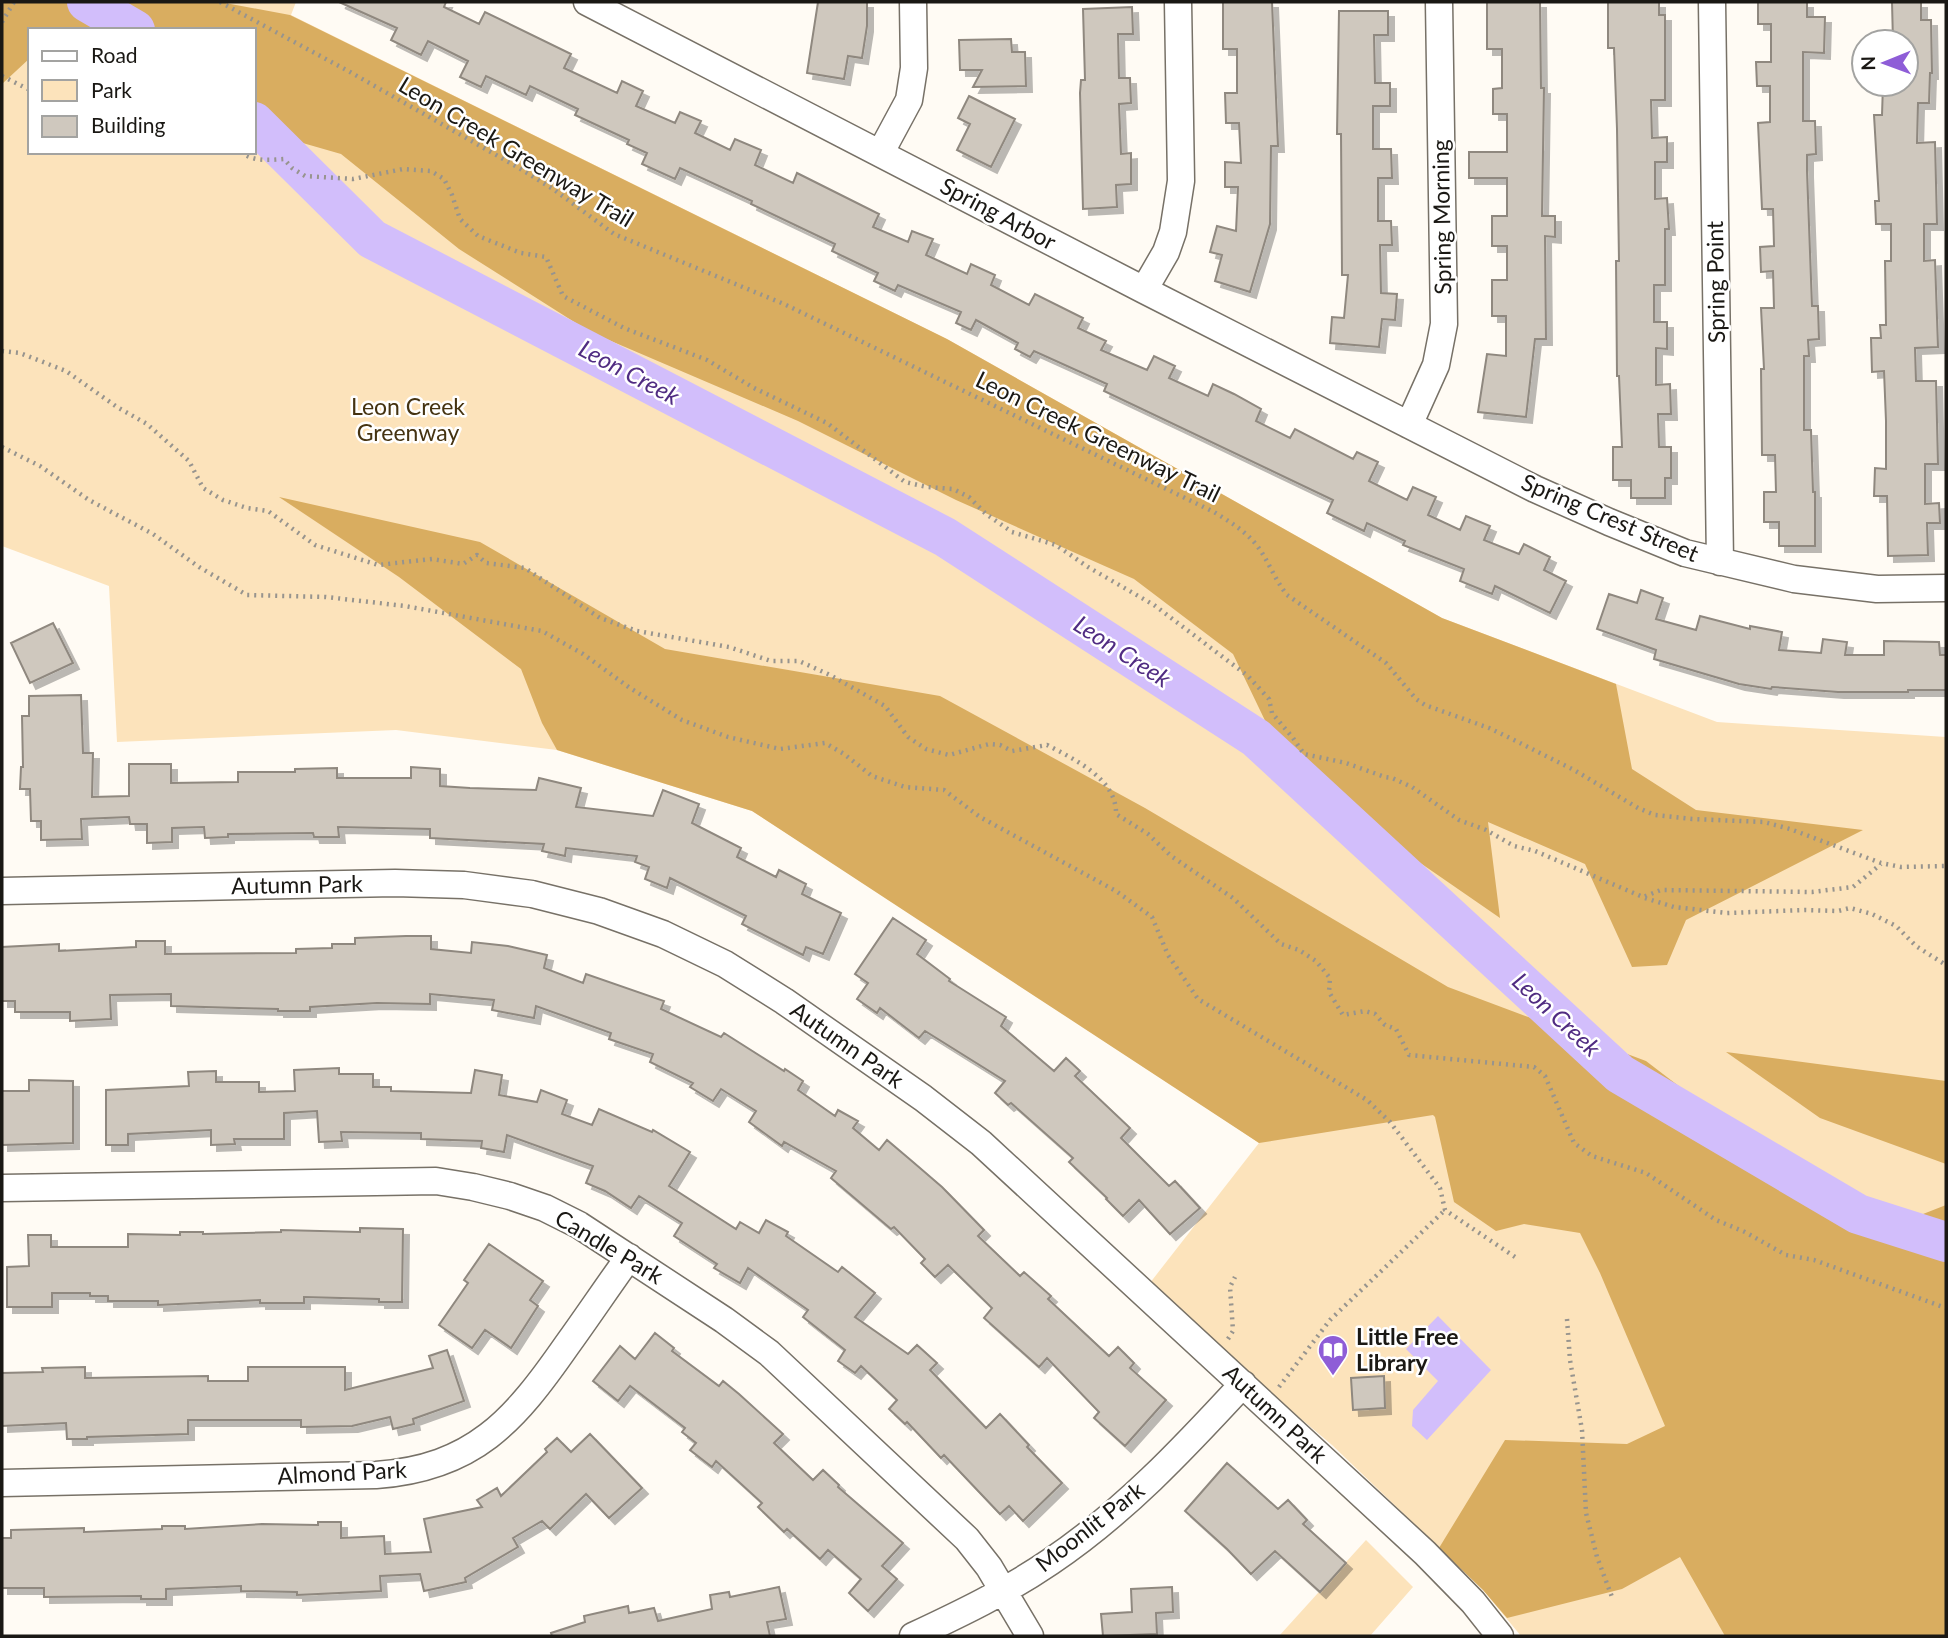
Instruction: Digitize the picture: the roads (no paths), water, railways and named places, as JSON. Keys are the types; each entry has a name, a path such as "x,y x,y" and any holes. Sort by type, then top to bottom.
{"street":[{"name":"Spring Arbor","path":"587,2 620,9 881,152 1409,425"},
{"path":"881,152 909,100 914,68 914,2"},
{"path":"1144,290 1166,252 1173,232 1181,181 1178,2"},
{"name":"Spring Morning","path":"1409,425 1436,365 1444,324 1438,2"},
{"name":"Spring Point","path":"1712,2 1720,562"},
{"name":"Spring Crest Street","path":"1409,425 1535,489 1685,553 1825,584 1877,589 1946,588"},
{"name":"Autumn Park","path":"2,891 395,883 464,885 532,894 585,907 663,934 725,964 784,1000 972,1135 1425,1553 1473,1602 1500,1636"},
{"name":"Candle Park","path":"2,1188 436,1181 510,1196 545,1208 579,1225 629,1257 769,1353 942,1514 974,1548 1030,1636"},
{"name":"Almond Park","path":"2,1483 376,1475 438,1464 476,1446 510,1420 537,1388 629,1257"},
{"name":"Moonlit Park","path":"913,1636 978,1605 1050,1562 1118,1511 1179,1453 1243,1384"}],"waterway":[{"name":"Leon Creek","path":"87,2 132,28"},
{"name":"Leon Creek","path":"256,124 372,239 945,537 1256,738 1620,1074 1858,1214 1946,1242"}],"place":[{"name":"Little Free Library","path":"1333,1377"}],"park label":[{"name":"Leon Creek Greenway","path":"408,420"}]}
